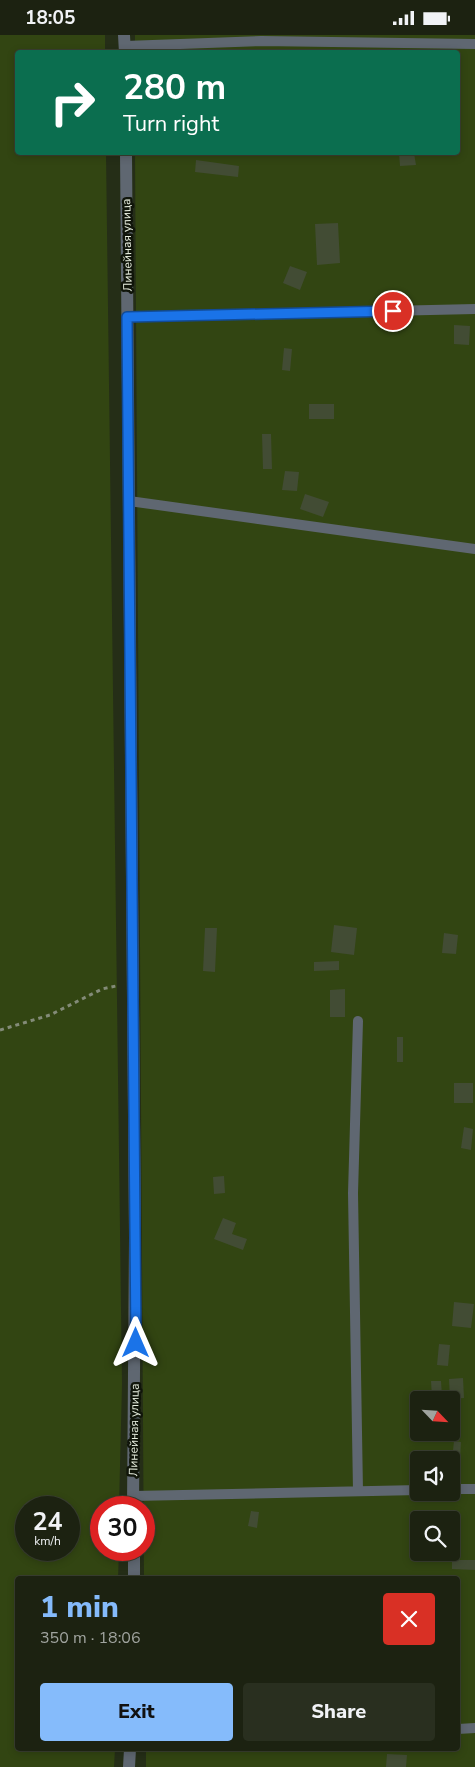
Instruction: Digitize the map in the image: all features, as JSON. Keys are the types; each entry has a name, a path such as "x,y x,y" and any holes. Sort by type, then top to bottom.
{"street":[{"name":"Линейная улица","path":"126,155 134,981 136,1360 133,1496"},
{"path":"134,1561 134,1576"},
{"path":"129,1767 130,1751"}],"lane":[{"path":"125,44 261,41 475,44"},
{"path":"127,317 475,309"},
{"path":"129,501 475,549"},
{"path":"358,1021 353,1193 358,1491"},
{"path":"460,1489 475,1489"},
{"path":"155,1501 410,1490"},
{"path":"460,1729 475,1728"}],"path":[{"path":"0,1030 50,1015 102,989 134,981"}],"green space":[{"path":"0,35 105,35 105,50 15,50 15,155 106,155 122,1384 119,1496 90,1496 90,1561 119,1561 118,1576 15,1576 15,1751 115,1751 114,1767 0,1767"},
{"path":"135,35 475,35 475,1767 146,1767 146,1751 460,1751 460,1576 144,1576 144,1561 155,1561 155,1496 143,1496 135,155 460,155 460,50 135,50"}],"building":[{"path":"399,155 414,155 416,165 400,166"},
{"path":"196,160 239,166 238,177 195,172"},
{"path":"338,223 340,263 317,265 315,224"},
{"path":"290,266 307,272 300,290 283,283"},
{"path":"454,325 470,326 469,345 454,344"},
{"path":"284,348 292,349 290,371 282,370"},
{"path":"309,404 334,404 334,419 309,419"},
{"path":"262,434 271,434 272,469 263,469"},
{"path":"285,471 299,472 297,491 282,490"},
{"path":"305,494 329,502 323,517 300,509"},
{"path":"334,925 357,928 354,955 331,952"},
{"path":"205,928 217,928 215,972 203,971"},
{"path":"444,933 458,935 456,954 442,953"},
{"path":"339,961 339,970 314,971 314,962"},
{"path":"345,989 345,1017 330,1017 330,990"},
{"path":"397,1037 403,1037 403,1062 397,1062"},
{"path":"454,1083 473,1083 473,1103 454,1103"},
{"path":"464,1127 473,1129 471,1150 461,1148"},
{"path":"224,1176 225,1193 214,1194 213,1177"},
{"path":"223,1218 236,1223 232,1234 247,1239 243,1250 214,1239"},
{"path":"454,1302 474,1304 471,1328 452,1326"},
{"path":"439,1344 450,1345 448,1366 437,1365"},
{"path":"463,1378 464,1398 460,1398 460,1391 450,1391 449,1379"},
{"path":"431,1381 441,1381 442,1391 432,1391"},
{"path":"454,1441 461,1442 460,1461 460,1451 453,1451"},
{"path":"251,1511 259,1512 257,1528 248,1526"},
{"path":"475,1560 475,1570 452,1569 452,1561"},
{"path":"387,1754 407,1755 406,1767 386,1767"}],"route":[{"path":"136,1343 127,317 393,311"}]}
